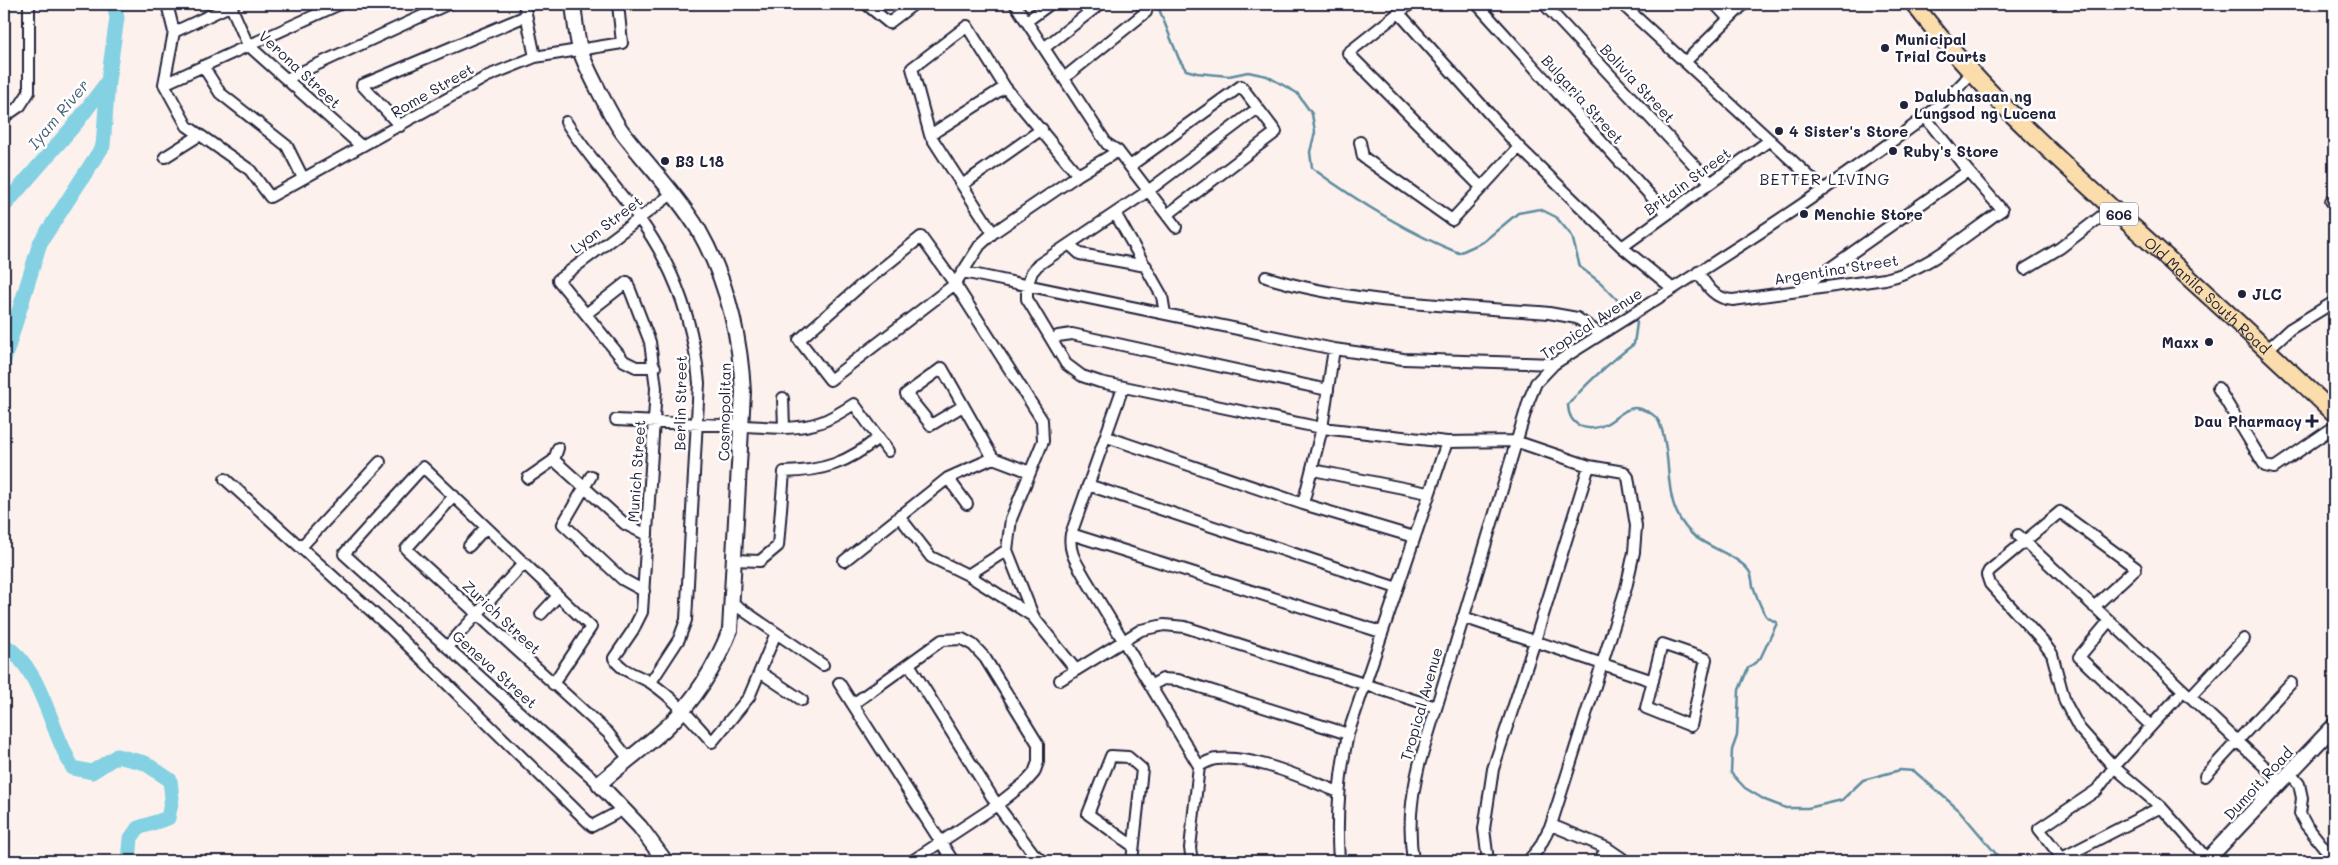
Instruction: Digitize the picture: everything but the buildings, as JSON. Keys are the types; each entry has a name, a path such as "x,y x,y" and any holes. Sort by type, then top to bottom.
{"main road":[{"name":"Old Manila South Road","path":"1914,4 1972,72 2033,135 2268,349 2334,413"}],"street":[{"path":"4,117 20,106 29,92 29,4"},
{"path":"164,157 200,135 186,126 164,84 174,32 167,4"},
{"path":"174,32 232,4"},
{"name":"Verona Street","path":"232,4 248,45 361,146"},
{"path":"164,84 340,4"},
{"path":"286,79 448,4"},
{"path":"524,4 535,57"},
{"name":"Cosmopolitan","path":"573,4 580,50 622,132 673,193 698,230 720,273 735,319 742,356 743,392 730,630 719,658 682,709 667,726 599,784"},
{"name":"Rome Street","path":"200,135 250,170 270,197 488,76 535,57 622,43 618,4"},
{"path":"866,4 889,23 914,4"},
{"path":"1014,4 1107,144 1118,151 1176,227"},
{"path":"1027,22 1050,4"},
{"path":"1044,48 1100,4"},
{"path":"1064,78 1146,12 1141,4"},
{"path":"1410,4 1348,53 1481,187"},
{"name":"Bulgaria Street","path":"1477,4 1667,214"},
{"name":"Bolivia Street","path":"1544,4 1710,182"},
{"path":"1622,4 1824,190"},
{"path":"1714,4 1728,18"},
{"path":"1685,62 1744,4"},
{"path":"1399,13 1518,147 1622,247 1672,288"},
{"path":"400,126 362,84 526,16"},
{"path":"993,233 930,135 912,68 967,26 1005,87 1042,129 1078,175"},
{"path":"203,66 220,93 287,146 303,178"},
{"name":"Tropical Avenue","path":"1413,861 1410,827 1411,799 1436,707 1515,441 1536,383 1554,364 1824,190 1925,116 1965,81 1972,72"},
{"path":"1130,166 1240,86 1258,108 1276,132 1167,215"},
{"path":"930,135 1005,87"},
{"path":"1258,108 1148,191 1038,265 1032,272 1027,286 1027,299 1066,364 1074,372 1100,382 1322,428 1447,442 1515,441 1589,466 1624,472 1628,478 1636,526 1634,552 1626,588 1550,825 1539,848 1528,861"},
{"path":"1797,292 1968,171 1925,116"},
{"name":"Berlin Street","path":"566,122 583,149 638,219 664,258 687,314 696,347 699,383 686,620 679,639 651,682"},
{"path":"962,185 1042,129"},
{"name":"Britain Street","path":"1622,247 1770,140"},
{"path":"1360,142 1363,157 1452,220 1518,147"},
{"path":"1076,670 1034,618 1007,550 1011,519 1043,441 1042,420 955,284 920,236 799,340 830,380 955,284 980,245 993,233 1078,175 1118,151"},
{"name":"Argentina Street","path":"1698,272 1712,292 1725,299 1797,292 1885,279 1911,272 2002,210 1968,171"},
{"name":"Lyon Street","path":"586,314 558,280 673,193"},
{"path":"2025,269 2060,248 2112,208"},
{"path":"1115,213 1162,296 1165,314"},
{"path":"1069,244 1080,254 1146,266"},
{"path":"963,272 1334,349 1403,359 1554,364"},
{"path":"1266,277 1300,287 1333,293 1568,316 1577,318 1600,334"},
{"name":"Munich Street","path":"586,314 627,282 650,342 655,367 656,388 642,612 633,630 614,658 618,667 651,682"},
{"path":"2268,349 2290,328 2334,302"},
{"path":"586,314 624,361 636,368 655,367"},
{"path":"1053,341 1058,336 1072,334 1328,390"},
{"path":"1303,504 1322,428 1334,349"},
{"path":"963,406 931,425 906,394 942,368 992,458 1030,472"},
{"path":"1123,387 1107,437 1071,534 1072,553 1199,766 1190,848 1192,861"},
{"path":"2218,388 2265,466 2274,468 2334,426"},
{"path":"782,398 784,428"},
{"path":"616,420 784,428 809,427 831,419 854,404 888,451"},
{"path":"1107,437 1303,504 1414,538"},
{"path":"734,560 760,561 778,546 784,472 808,472 837,464 860,453 878,438"},
{"path":"1339,861 1337,835 1340,772 1348,734 1428,493 1447,442"},
{"path":"528,478 554,460 558,448"},
{"path":"844,561 948,478 992,458"},
{"path":"554,460 625,524 647,535"},
{"path":"301,547 380,462"},
{"path":"1488,861 1484,829 1493,769 1589,466"},
{"name":"Geneva Street","path":"454,496 423,467 344,554 599,784 640,827 666,861"},
{"path":"1313,470 1428,493"},
{"path":"591,476 563,524 622,579 644,591"},
{"path":"948,478 967,504"},
{"path":"225,479 389,627 592,826 624,809"},
{"path":"1088,485 1396,588"},
{"path":"454,496 591,627 553,684"},
{"name":"Zurich Street","path":"454,496 406,550 608,733 628,758"},
{"path":"2094,607 2136,568 2060,512 2021,538 1989,571 1987,579 2048,648 2057,669 2065,702 2079,728 2114,767 2161,807 2207,861"},
{"path":"899,516 931,557 968,574 1034,618"},
{"path":"468,546 486,527"},
{"path":"1071,534 1381,632"},
{"path":"2021,538 2237,742 2299,784 2302,798 2300,814 2306,825 2334,860"},
{"path":"968,574 1007,550"},
{"path":"447,647 524,563"},
{"path":"541,614 558,596"},
{"path":"731,602 823,665"},
{"path":"1463,617 1653,681"},
{"path":"2109,621 2079,657 2151,726"},
{"path":"1060,680 1141,630 1164,624 1185,627 1436,707"},
{"path":"651,682 682,709 712,742 749,697 776,633"},
{"path":"853,704 942,640 962,639 973,645 985,658 1038,744 1038,762 1034,773 1026,782 997,805 912,861"},
{"path":"2161,807 2062,858 2039,829 2097,790 2114,767 2151,726 2244,639"},
{"path":"1662,644 1706,659 1691,726 1646,708 1653,681 1662,644"},
{"path":"909,664 997,805 1032,853 1042,861"},
{"path":"760,672 802,700"},
{"path":"1150,686 1163,679 1178,680 1348,734"},
{"path":"839,683 953,861"},
{"path":"2205,776 2290,684"},
{"name":"Dumoit Road","path":"2207,861 2334,726"},
{"path":"1132,861 1142,769 1128,757 1111,756 1088,814 1133,846"},
{"path":"1199,766 1215,759 1236,760 1279,770 1339,792"},
{"path":"1550,825 1607,848 1626,861"},
{"path":"1599,861 1607,848"}],"waterway":[{"path":"4,360 40,243 103,146 108,81 117,18 114,4"},
{"path":"1157,4 1179,59 1186,70 1229,76 1248,72 1267,76 1297,93 1312,114 1315,132 1310,152 1312,168 1346,192 1401,226 1459,253 1483,242 1518,213 1540,209 1556,217 1572,236 1580,267 1601,283 1629,312"},
{"name":"Iyam River","path":"4,206 77,122 108,81"},
{"path":"1633,317 1637,323 1634,344 1607,365 1583,388 1568,405 1569,413 1576,423 1586,428 1599,427 1625,411 1634,408 1651,413 1655,417 1660,424 1665,441 1669,483 1675,510 1682,522 1697,538 1738,561 1749,571 1763,610 1767,617 1777,623 1760,659 1748,668 1739,690 1737,736 1732,750 1731,773 1745,788 1765,800 1786,808 1808,808 1842,800 1863,780 1900,770 1914,771 1959,810 2002,861"},
{"path":"4,645 17,655 28,669 73,768 92,772 117,756 145,763 170,780 172,798 168,818 138,828 131,838 129,861"}],"place":[{"name":"Municipal Trial Courts","path":"1885,48"},
{"name":"Dalubhasaan ng Lungsod ng Lucena","path":"1904,105"},
{"name":"4 Sister's Store","path":"1779,131"},
{"name":"Ruby's Store","path":"1893,151"},
{"name":"B3 L18","path":"665,161"},
{"name":"Menchie Store","path":"1804,214"},
{"name":"JLC","path":"2242,294"},
{"name":"Maxx","path":"2209,342"},
{"name":"Dau Pharmacy","path":"2312,421"}],"district":[{"name":"BETTER LIVING","path":"1825,178"}]}
